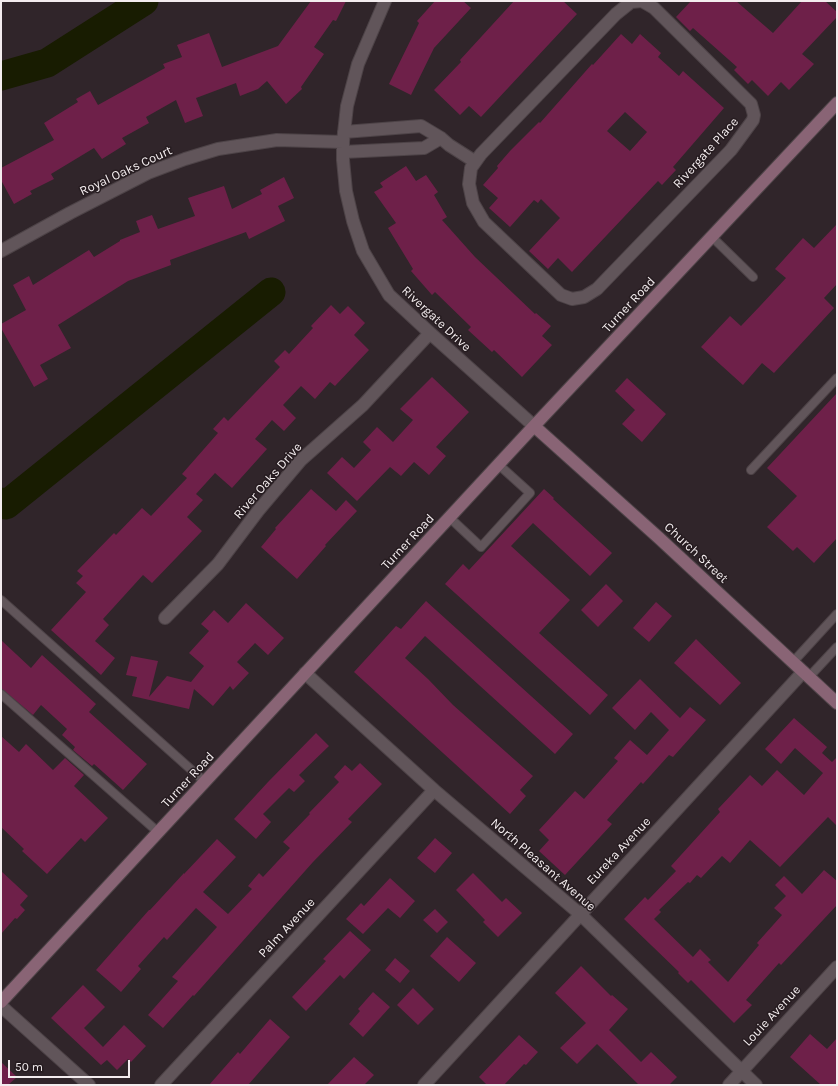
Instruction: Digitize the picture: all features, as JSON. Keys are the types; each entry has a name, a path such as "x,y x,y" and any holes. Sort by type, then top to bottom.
{"main road":[{"name":"Turner Road","path":"1,1002 534,426 837,103"},
{"name":"Church Street","path":"534,426 659,538 837,703"}],"street":[{"name":"Rivergate Drive","path":"385,1 358,64 347,106 343,142 346,192 353,222 363,251 389,295 534,426"},
{"name":"Rivergate Place","path":"642,1 654,8 751,104 754,115 753,120 731,150 597,289 584,297 572,300 561,295 484,222 474,203 469,184 471,168 474,161 616,14 631,2 642,1"},
{"path":"343,142 421,126 474,161"},
{"path":"343,142 424,148 441,138"},
{"name":"Royal Oaks Court","path":"1,251 70,213 148,173 184,159 218,149 277,140 343,142"},
{"name":"River Oaks Drive","path":"165,618 218,564 258,511 301,460 363,405 430,333"},
{"name":"North Pleasant Avenue","path":"305,673 434,790 580,914 756,1085"},
{"name":"Eureka Avenue","path":"424,1085 580,914 806,675"},
{"name":"Palm Avenue","path":"161,1085 434,790"},
{"name":"Louie Avenue","path":"728,1085 837,967"},
{"path":"1,1006 89,1085"}],"lane":[{"path":"712,237 753,277"},
{"path":"751,470 837,378"},
{"path":"450,518 481,547 530,493 499,465"},
{"path":"1,600 205,782"},
{"path":"793,662 837,614"},
{"path":"806,675 837,647"},
{"path":"1,694 158,832"}],"building":[{"path":"311,1 346,1 336,21 333,20 314,47 324,54 301,87 302,89 286,104 267,81 258,89 240,96 236,83 196,98 203,116 185,123 176,100 146,117 149,123 122,138 126,144 102,159 94,148 51,174 54,179 30,191 32,194 14,204 1,180 1,168 54,140 44,123 78,102 76,99 90,91 98,105 165,68 163,64 182,57 177,45 209,33 222,67 278,46"},
{"path":"435,1 463,1 471,8 434,48 411,95 389,84 419,23 417,21"},
{"path":"514,1 563,1 577,14 481,117 469,106 460,115 434,90 461,62 460,60"},
{"path":"691,1 736,1 773,33 802,1 825,1 837,12 837,17 802,54 814,64 789,90 781,82 768,96 752,80 748,84 734,70 737,67 693,28 690,31 676,17"},
{"path":"621,34 632,44 640,34 661,53 658,57 679,76 683,71 724,108 673,167 676,170 662,185 658,181 572,272 558,258 548,269 529,251 560,218 541,199 538,203 534,200 510,227 489,208 498,198 483,185 510,151 539,122 540,123 592,64 593,65","holes":["625,112 647,132 630,151 607,131"]},
{"path":"406,166 416,181 426,175 438,192 434,195 447,217 442,220 475,257 535,314 536,313 551,326 542,336 552,345 522,377 494,350 492,352 468,330 471,327 435,292 432,295 411,271 413,269 388,228 396,223 374,192 383,187 380,183"},
{"path":"284,177 294,198 278,206 285,221 249,239 246,232 170,260 171,265 128,281 58,325 71,348 40,365 48,379 34,387 1,328 1,324 26,310 13,285 29,276 33,285 89,250 94,257 120,240 140,232 136,221 152,215 158,229 195,216 188,198 224,186 232,209 262,194 260,190"},
{"path":"837,224 837,284 824,298 834,308 774,373 762,363 743,385 701,347 730,316 741,326 761,305 786,278 775,269 803,238 814,248"},
{"path":"331,305 340,314 348,306 365,323 354,335 369,350 335,386 330,382 315,399 301,386 283,405 296,418 284,431 272,420 255,439 267,449 232,488 215,473 196,494 203,500 187,517 202,531 152,583 143,575 103,619 109,625 95,641 115,658 101,675 51,630 86,592 76,583 83,576 77,571 114,533 116,535 142,508 151,516 187,478 182,474 218,433 213,429 224,417 228,421 280,367 274,361 285,350 289,354 313,328 311,326"},
{"path":"432,377 469,412 436,447 446,456 429,475 414,462 401,476 390,467 357,501 327,473 342,457 354,468 371,450 363,442 377,427 393,442 413,420 400,409"},
{"path":"627,378 666,414 642,442 622,424 635,410 615,391"},
{"path":"837,393 837,538 814,563 797,547 793,551 767,527 797,496 767,468"},
{"path":"311,489 336,511 346,500 357,511 325,545 326,546 297,579 261,547 276,529 275,528"},
{"path":"544,489 612,553 590,576 533,523 511,546 570,600 539,633 608,695 590,715 445,584 463,564 469,570"},
{"path":"606,584 623,601 598,627 581,610"},
{"path":"426,601 573,734 555,754 425,636 405,658 453,705 533,776 520,790 526,796 510,814 354,672 396,626 401,629"},
{"path":"656,602 672,616 649,642 633,628"},
{"path":"246,603 284,638 268,655 255,643 237,662 249,673 233,690 230,686 213,706 194,689 189,709 132,696 137,677 126,675 131,656 158,661 149,697 167,676 191,682 204,666 189,653 209,631 201,624 214,610 228,623"},
{"path":"696,639 741,683 720,705 674,663"},
{"path":"1,640 31,668 42,655 96,704 89,712 147,764 123,790 94,764 92,766 73,750 75,747 62,735 67,729 41,705 33,715 1,688"},
{"path":"640,679 680,718 690,707 706,720 673,757 669,755 643,784 641,782 607,820 612,824 565,875 539,851 549,840 539,830 575,791 584,799 618,761 614,758 630,740 647,755 669,730 651,712 635,730 612,708"},
{"path":"794,718 827,747 822,753 832,762 837,757 837,826 828,817 780,867 750,840 730,863 722,856 701,878 697,875 690,883 688,882 659,910 661,912 654,919 693,957 700,949 711,960 708,962 728,982 759,945 757,943 782,915 774,908 786,896 775,885 784,876 802,894 824,870 837,881 837,905 781,965 779,963 746,1000 752,1005 734,1023 691,980 688,983 678,973 679,972 624,919 645,897 648,900 676,871 671,866 720,812 718,809 750,775 762,786 777,770 804,795 823,773 795,748 781,764 765,749"},
{"path":"316,733 329,746 299,775 305,781 294,792 289,788 263,814 271,822 256,839 234,819"},
{"path":"1,736 19,752 26,744 53,770 65,758 84,775 74,786 108,818 85,842 81,838 47,874 22,851 24,849 1,827"},
{"path":"360,763 382,784 348,819 352,822 313,862 194,996 193,995 163,1028 148,1015 178,981 172,977 217,927 196,908 167,940 164,937 138,966 141,969 121,992 96,970 149,910 217,839 236,857 203,892 228,914 252,889 248,886 259,873 263,877 290,848 283,842 339,782 334,777 345,765 352,771"},
{"path":"435,838 452,853 435,873 417,858"},
{"path":"1,871 28,896 20,905 25,910 17,919 15,918 1,934"},
{"path":"473,873 502,902 506,898 522,913 498,937 483,922 485,920 456,890"},
{"path":"390,878 415,901 400,918 388,908 363,934 346,919 361,903 364,906"},
{"path":"435,909 448,922 437,933 423,920"},
{"path":"350,931 371,950 344,979 340,975 306,1011 292,997 326,961 323,959"},
{"path":"447,937 476,963 459,982 430,956"},
{"path":"395,958 410,971 400,983 385,970"},
{"path":"581,966 611,996 612,995 628,1009 609,1030 641,1062 651,1052 677,1077 669,1085 639,1085 597,1044 577,1064 560,1048 586,1023 555,993"},
{"path":"83,985 105,1007 84,1028 103,1047 124,1025 146,1046 131,1062 128,1059 117,1070 107,1060 101,1065 51,1018"},
{"path":"413,988 434,1009 418,1025 397,1005"},
{"path":"373,992 390,1007 363,1037 349,1024 360,1011 358,1009"},
{"path":"270,1019 290,1037 248,1085 209,1085 238,1052 240,1054"},
{"path":"810,1034 827,1049 837,1038 837,1085 821,1085 790,1057"},
{"path":"519,1035 538,1052 504,1085 487,1085 479,1077"},
{"path":"354,1057 374,1075 364,1085 327,1085"},
{"path":"1,1062 17,1077 8,1085 1,1085"}],"waterway":[{"path":"1,76 47,63 144,1"},
{"path":"1,502 6,505 271,292"}]}
